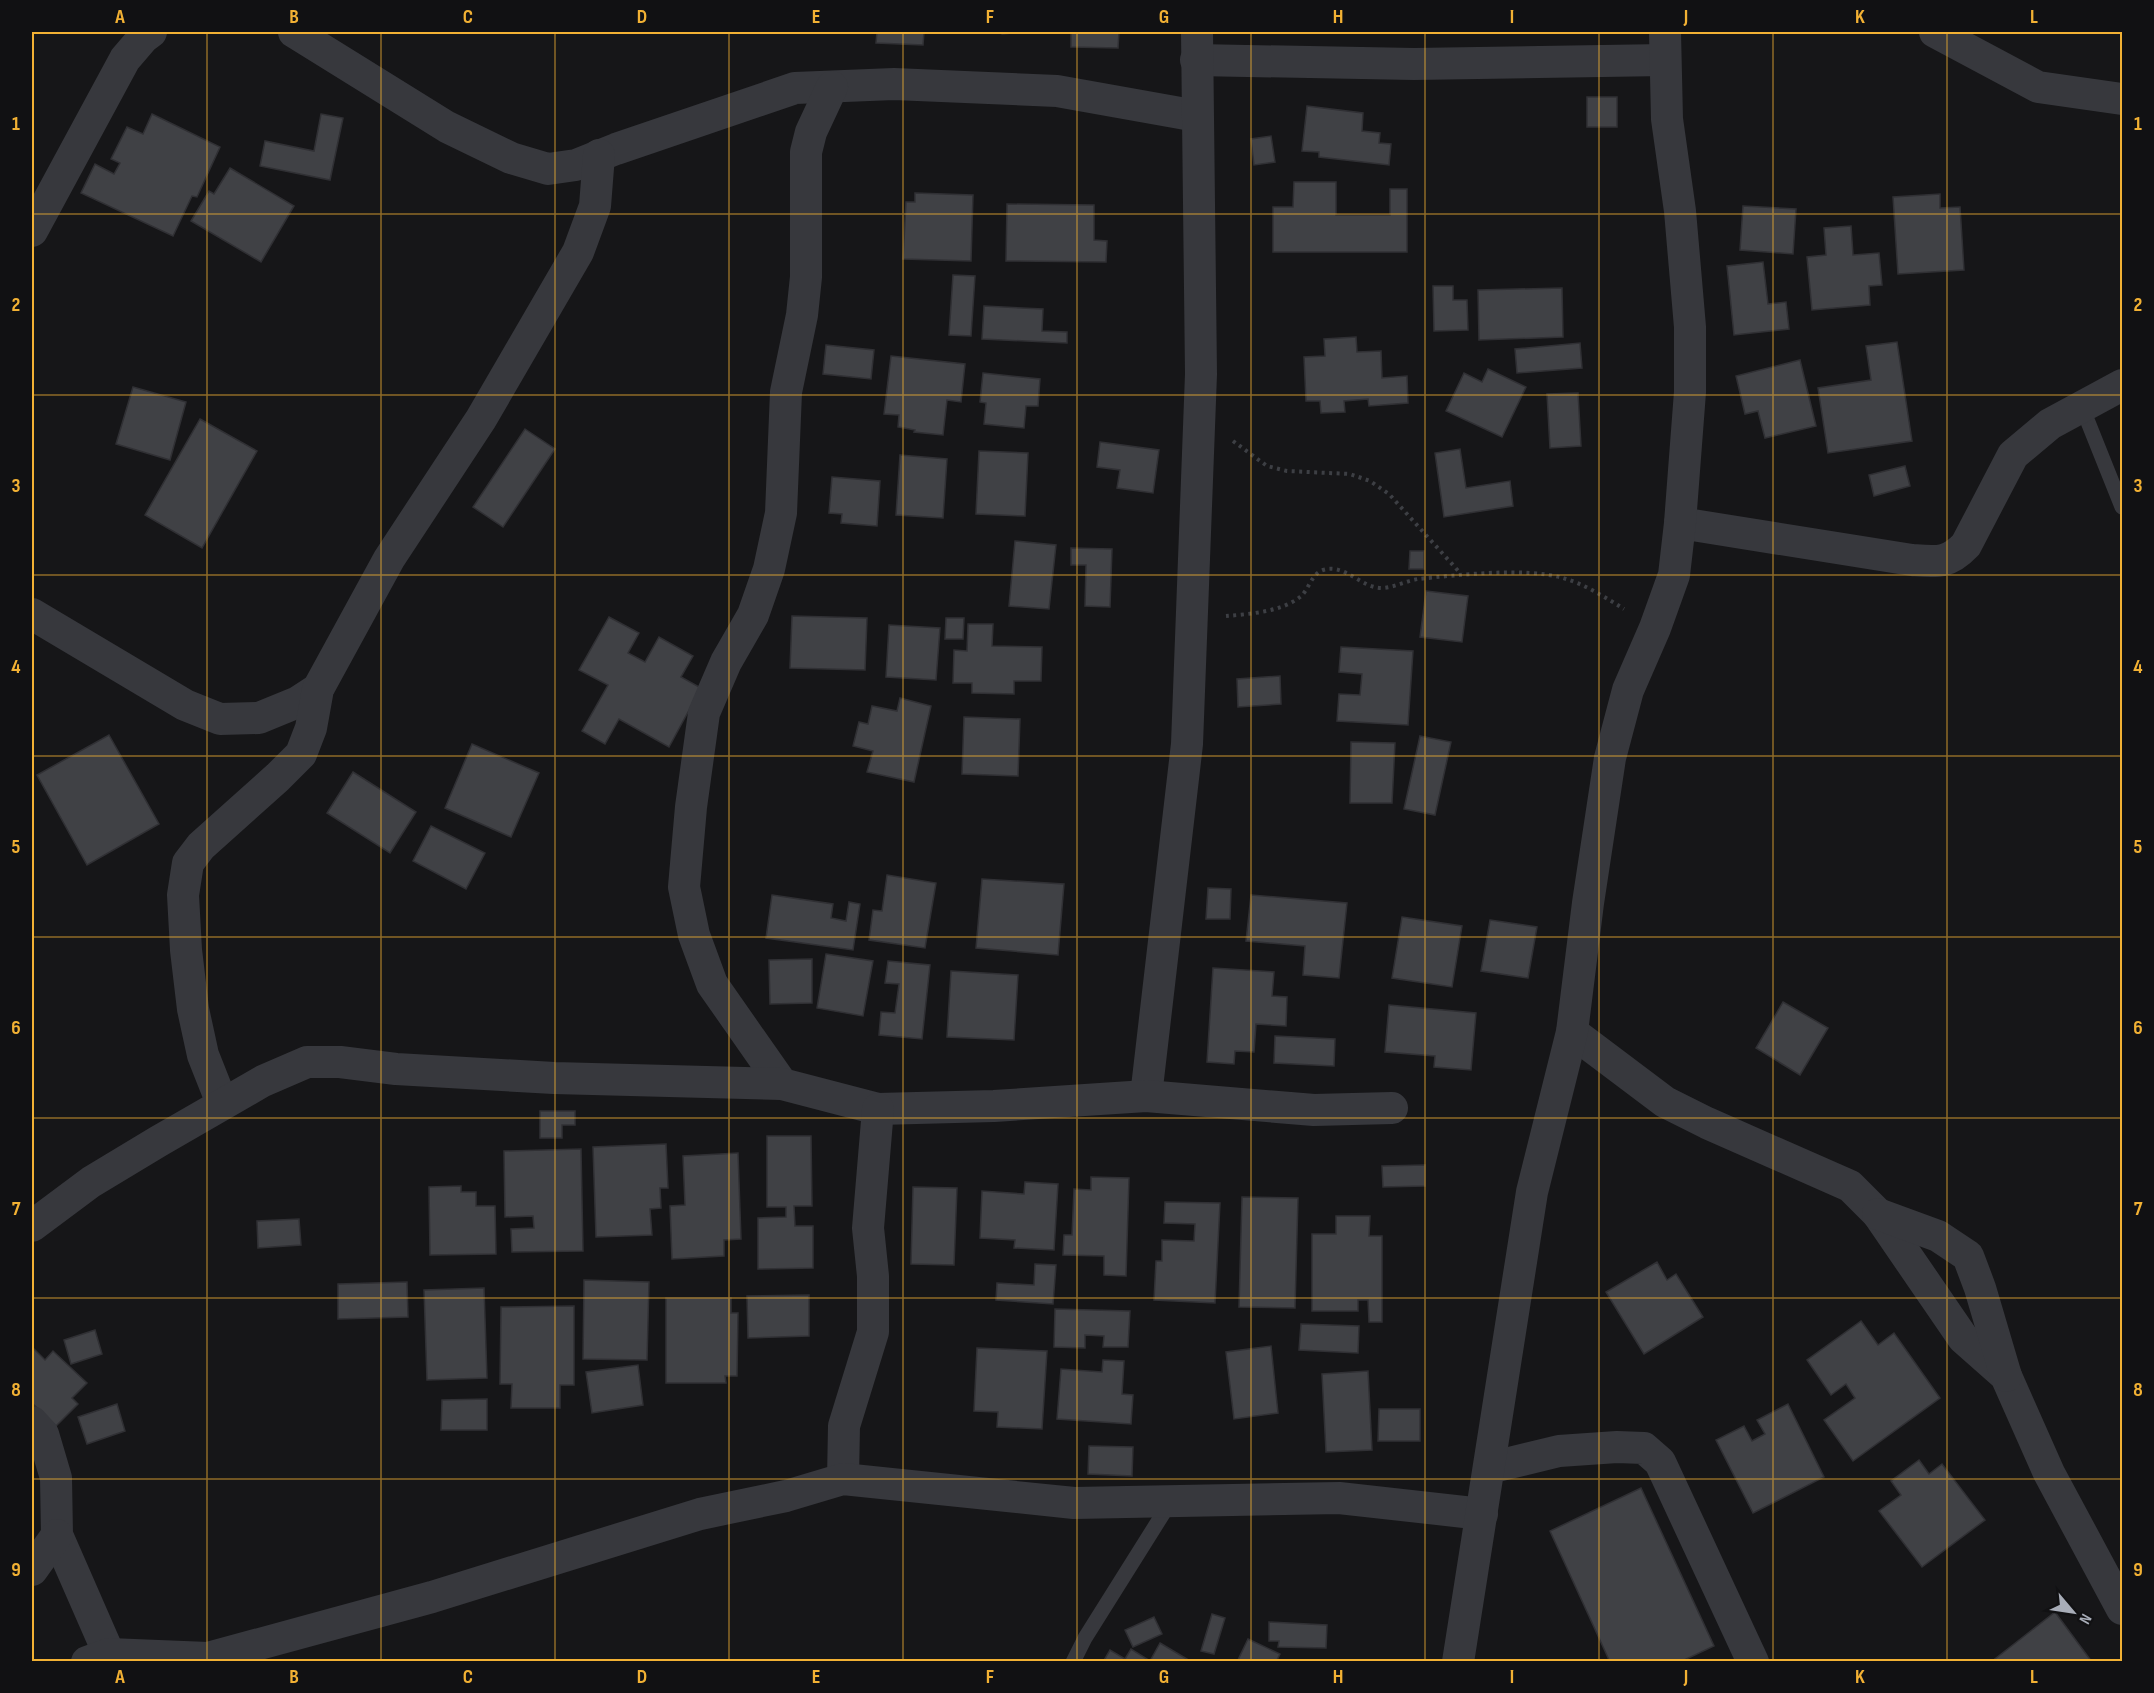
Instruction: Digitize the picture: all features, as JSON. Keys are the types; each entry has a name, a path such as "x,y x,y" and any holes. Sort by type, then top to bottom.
{"street":[{"path":"32,231 125,59 151,32"},
{"path":"1935,32 2038,87 2122,99"},
{"path":"298,33 447,127 511,158 548,169 576,165 795,88 894,84 1057,91 1197,116"},
{"path":"1146,1096 1187,744 1201,374 1196,46 1414,64 1665,46 1667,120 1680,211 1689,327 1690,392 1674,575 1655,628 1628,690 1610,758 1588,903 1572,1032 1532,1192 1458,1662"},
{"path":"782,1084 712,984 694,935 684,888 691,807 704,713 726,662 753,615 769,569 781,513 786,392 802,315 807,277 806,152 810,132 832,87"},
{"path":"222,1103 203,1055 193,1009 186,950 183,895 188,863 201,846 301,754 311,728 318,689 389,559 481,419 578,252 595,206 599,156"},
{"path":"1680,523 1912,560 1944,561 1956,555 1966,545 2013,455 2050,424 2122,385"},
{"path":"32,614 185,705 220,719 259,717 298,702 318,689"},
{"path":"1572,1032 1665,1102 1850,1186 1878,1214 1963,1338 2006,1376"},
{"path":"32,1226 91,1182 222,1103 263,1081 307,1062 340,1062 396,1069 554,1078 782,1084 878,1109 994,1106 1146,1096 1314,1110 1392,1107"},
{"path":"843,1479 844,1426 873,1332 873,1276 868,1228 878,1109"},
{"path":"1878,1214 1938,1236 1968,1256 2006,1376 2049,1473 2122,1609"},
{"path":"32,1422 43,1434 56,1478 57,1535 98,1658 210,1660 432,1597 700,1514 786,1496 843,1479 1074,1503 1340,1498 1482,1514"},
{"path":"1489,1468 1558,1451 1617,1447 1644,1448 1660,1462 1753,1662"},
{"path":"32,1569 57,1535"}],"lane":[{"path":"2082,407 2122,507"},
{"path":"1073,1662 1085,1638 1171,1501"}],"path":[{"path":"1199,418 1267,466 1287,471 1350,474 1370,481 1389,494 1461,575"},
{"path":"1192,619 1257,613 1285,604 1301,596 1311,580 1323,570 1339,570 1381,588 1414,580 1461,575 1532,574 1563,578 1601,595 1655,628"}],"building":[{"path":"877,32 924,32 923,45 876,43"},
{"path":"1001,32 1024,32 1002,34"},
{"path":"1071,32 1119,32 1118,48 1071,47"},
{"path":"1587,97 1617,97 1617,127 1587,127"},
{"path":"1307,106 1363,113 1362,131 1380,133 1379,143 1391,144 1389,165 1319,157 1319,152 1302,151"},
{"path":"152,114 220,147 197,197 192,196 173,236 81,193 95,164 114,174 120,163 111,159 127,127 143,134"},
{"path":"321,114 343,118 330,180 260,166 265,141 314,151"},
{"path":"1271,136 1275,162 1254,165 1251,139"},
{"path":"230,168 294,206 261,262 191,221 209,191 214,194"},
{"path":"1294,182 1336,182 1336,215 1390,215 1390,189 1407,189 1407,252 1273,252 1273,207 1293,207"},
{"path":"915,193 973,195 971,261 903,259 906,202 915,202"},
{"path":"1940,194 1940,208 1960,207 1964,270 1898,274 1893,197"},
{"path":"1007,204 1094,205 1094,240 1107,241 1106,262 1006,261"},
{"path":"1743,206 1796,209 1793,254 1740,250"},
{"path":"1851,226 1853,255 1879,253 1882,285 1869,286 1870,305 1812,310 1807,257 1826,255 1824,228"},
{"path":"1763,262 1768,304 1786,302 1789,329 1734,335 1727,266"},
{"path":"953,275 975,276 971,336 949,335"},
{"path":"1433,286 1453,286 1453,300 1467,300 1468,330 1434,331"},
{"path":"1562,288 1563,337 1479,340 1478,290"},
{"path":"984,306 1043,309 1042,331 1067,332 1067,343 982,339"},
{"path":"1356,337 1357,352 1381,351 1382,378 1407,376 1408,403 1369,406 1368,399 1344,401 1345,412 1321,413 1320,401 1306,401 1304,357 1325,356 1324,339"},
{"path":"1897,342 1912,441 1828,453 1818,388 1871,380 1866,346"},
{"path":"1580,343 1582,368 1517,373 1515,349"},
{"path":"826,345 874,350 871,379 823,374"},
{"path":"891,356 965,364 961,402 947,400 943,435 914,432 915,430 898,427 899,415 884,414"},
{"path":"1800,360 1816,426 1765,438 1758,411 1745,414 1736,376"},
{"path":"1488,369 1526,387 1502,437 1446,411 1464,373 1482,382"},
{"path":"983,373 1040,379 1038,406 1026,406 1024,428 984,424 986,403 980,402"},
{"path":"133,387 186,402 170,460 116,444"},
{"path":"1578,393 1581,446 1550,448 1547,394"},
{"path":"200,419 257,451 202,548 145,515"},
{"path":"525,429 555,449 503,527 473,507"},
{"path":"1100,442 1159,450 1153,493 1117,488 1120,470 1097,467"},
{"path":"1460,449 1466,488 1510,481 1513,506 1444,517 1435,453"},
{"path":"979,451 1028,453 1025,516 976,514"},
{"path":"900,455 947,459 943,518 896,515"},
{"path":"1905,466 1910,486 1874,496 1869,475"},
{"path":"832,477 880,481 877,526 841,523 842,514 829,513"},
{"path":"1015,541 1056,545 1049,609 1009,606"},
{"path":"1071,548 1112,549 1110,607 1085,606 1086,565 1071,565"},
{"path":"1410,551 1424,551 1424,569 1409,569"},
{"path":"1426,591 1468,596 1462,642 1420,637"},
{"path":"792,616 867,618 865,670 790,668"},
{"path":"609,617 639,633 628,653 645,662 659,637 693,656 681,677 701,688 669,747 619,719 605,744 582,731 608,685 579,670"},
{"path":"946,618 964,618 963,639 945,639"},
{"path":"968,624 993,624 992,646 1042,647 1041,681 1014,681 1014,694 972,693 972,683 953,683 954,650 967,651"},
{"path":"889,625 940,628 936,680 886,677"},
{"path":"1341,647 1413,651 1408,725 1337,721 1339,694 1360,695 1362,674 1339,672"},
{"path":"1280,676 1281,704 1238,707 1237,679"},
{"path":"900,698 931,706 914,782 867,772 873,751 853,746 859,722 868,724 872,706 897,711"},
{"path":"964,717 1020,719 1018,776 962,774"},
{"path":"109,735 159,824 87,865 37,775"},
{"path":"1420,736 1451,742 1435,815 1404,809"},
{"path":"1351,742 1395,743 1392,803 1350,803"},
{"path":"472,744 539,773 511,837 445,808"},
{"path":"353,772 416,812 390,853 327,813"},
{"path":"431,826 485,853 466,889 413,861"},
{"path":"887,875 936,883 925,948 869,940 873,910 882,911"},
{"path":"982,879 1064,884 1058,955 976,948"},
{"path":"1208,888 1231,889 1230,919 1206,919"},
{"path":"772,895 833,904 831,918 846,921 849,902 860,904 853,950 766,938"},
{"path":"1251,895 1347,903 1339,978 1303,975 1305,946 1246,941"},
{"path":"1402,917 1462,926 1452,987 1392,978"},
{"path":"1490,920 1537,927 1528,978 1481,971"},
{"path":"826,954 873,961 863,1016 817,1008"},
{"path":"812,959 812,1003 770,1004 769,960"},
{"path":"888,961 930,965 922,1039 879,1035 881,1012 895,1013 899,984 885,983"},
{"path":"1213,968 1274,972 1272,996 1287,997 1286,1026 1256,1024 1254,1052 1235,1051 1234,1064 1207,1062"},
{"path":"951,971 1018,975 1014,1040 947,1037"},
{"path":"1783,1002 1828,1028 1800,1075 1756,1048"},
{"path":"1389,1005 1476,1013 1471,1070 1434,1067 1435,1056 1385,1052"},
{"path":"1275,1036 1335,1039 1334,1066 1274,1063"},
{"path":"540,1111 575,1111 575,1125 562,1125 562,1138 540,1138"},
{"path":"767,1136 811,1136 812,1206 794,1206 795,1226 813,1226 813,1268 758,1269 758,1218 786,1217 786,1207 767,1207"},
{"path":"666,1144 668,1188 660,1188 661,1208 650,1209 652,1235 596,1237 593,1147"},
{"path":"581,1149 583,1251 512,1252 511,1229 534,1228 533,1216 505,1217 504,1151"},
{"path":"738,1153 741,1239 724,1240 724,1256 672,1259 670,1206 685,1205 683,1156"},
{"path":"1425,1165 1425,1186 1383,1187 1382,1166"},
{"path":"1091,1177 1129,1178 1126,1276 1104,1275 1104,1256 1063,1255 1064,1235 1072,1235 1074,1189 1091,1190"},
{"path":"1025,1182 1058,1184 1054,1250 1014,1248 1015,1240 980,1238 982,1191 1024,1194"},
{"path":"461,1186 461,1192 476,1192 476,1206 495,1206 496,1254 430,1255 429,1187"},
{"path":"913,1187 957,1188 954,1265 911,1264"},
{"path":"1242,1197 1298,1198 1295,1308 1239,1307"},
{"path":"1165,1202 1220,1203 1215,1303 1154,1300 1156,1261 1162,1261 1162,1240 1194,1241 1195,1224 1164,1223"},
{"path":"1336,1216 1370,1216 1369,1236 1382,1236 1382,1322 1369,1322 1368,1300 1358,1300 1358,1311 1312,1311 1312,1234 1336,1234"},
{"path":"299,1219 301,1245 258,1248 257,1221"},
{"path":"1657,1262 1667,1280 1676,1274 1703,1317 1644,1354 1606,1292"},
{"path":"1035,1264 1056,1265 1053,1304 996,1300 997,1283 1034,1285"},
{"path":"584,1280 649,1282 647,1360 583,1359"},
{"path":"407,1282 408,1317 338,1319 338,1284"},
{"path":"484,1288 487,1378 427,1380 424,1290"},
{"path":"809,1295 809,1336 748,1338 747,1296"},
{"path":"666,1298 731,1298 731,1313 738,1313 737,1376 725,1376 726,1383 666,1383"},
{"path":"574,1306 574,1385 560,1385 560,1408 511,1408 512,1384 500,1384 501,1307"},
{"path":"1055,1309 1130,1311 1128,1347 1103,1347 1104,1336 1085,1335 1085,1348 1054,1347"},
{"path":"1861,1321 1878,1345 1894,1333 1940,1398 1853,1461 1824,1420 1855,1398 1846,1384 1831,1395 1807,1360"},
{"path":"1301,1324 1359,1326 1358,1353 1299,1350"},
{"path":"95,1330 102,1354 71,1364 64,1340"},
{"path":"1271,1346 1278,1413 1234,1419 1226,1352"},
{"path":"32,1347 45,1360 53,1351 87,1383 72,1398 78,1404 56,1426 32,1403"},
{"path":"977,1348 1047,1351 1042,1429 997,1427 998,1412 974,1411"},
{"path":"1103,1360 1124,1361 1122,1394 1133,1395 1131,1424 1057,1419 1061,1369 1102,1372"},
{"path":"638,1365 643,1405 592,1413 586,1372"},
{"path":"1368,1371 1372,1450 1326,1452 1322,1374"},
{"path":"487,1399 487,1430 441,1430 442,1400"},
{"path":"117,1404 125,1431 87,1444 78,1417"},
{"path":"1788,1404 1824,1477 1753,1513 1716,1440 1744,1426 1752,1441 1765,1434 1757,1420"},
{"path":"1379,1409 1420,1409 1420,1441 1378,1441"},
{"path":"1089,1446 1133,1447 1132,1476 1088,1474"},
{"path":"1919,1460 1929,1474 1942,1464 1985,1520 1922,1567 1879,1511 1901,1495 1891,1481"},
{"path":"1641,1488 1714,1646 1680,1662 1610,1662 1550,1531"},
{"path":"2055,1612 2092,1662 1991,1662"},
{"path":"1212,1614 1225,1618 1214,1654 1201,1651"},
{"path":"1154,1617 1162,1634 1133,1647 1125,1630"},
{"path":"1269,1622 1327,1625 1326,1648 1278,1647 1279,1641 1269,1641"},
{"path":"1248,1639 1280,1654 1276,1662 1237,1662"},
{"path":"1160,1643 1192,1662 1103,1662 1110,1650 1125,1659 1131,1649 1150,1661"}]}
